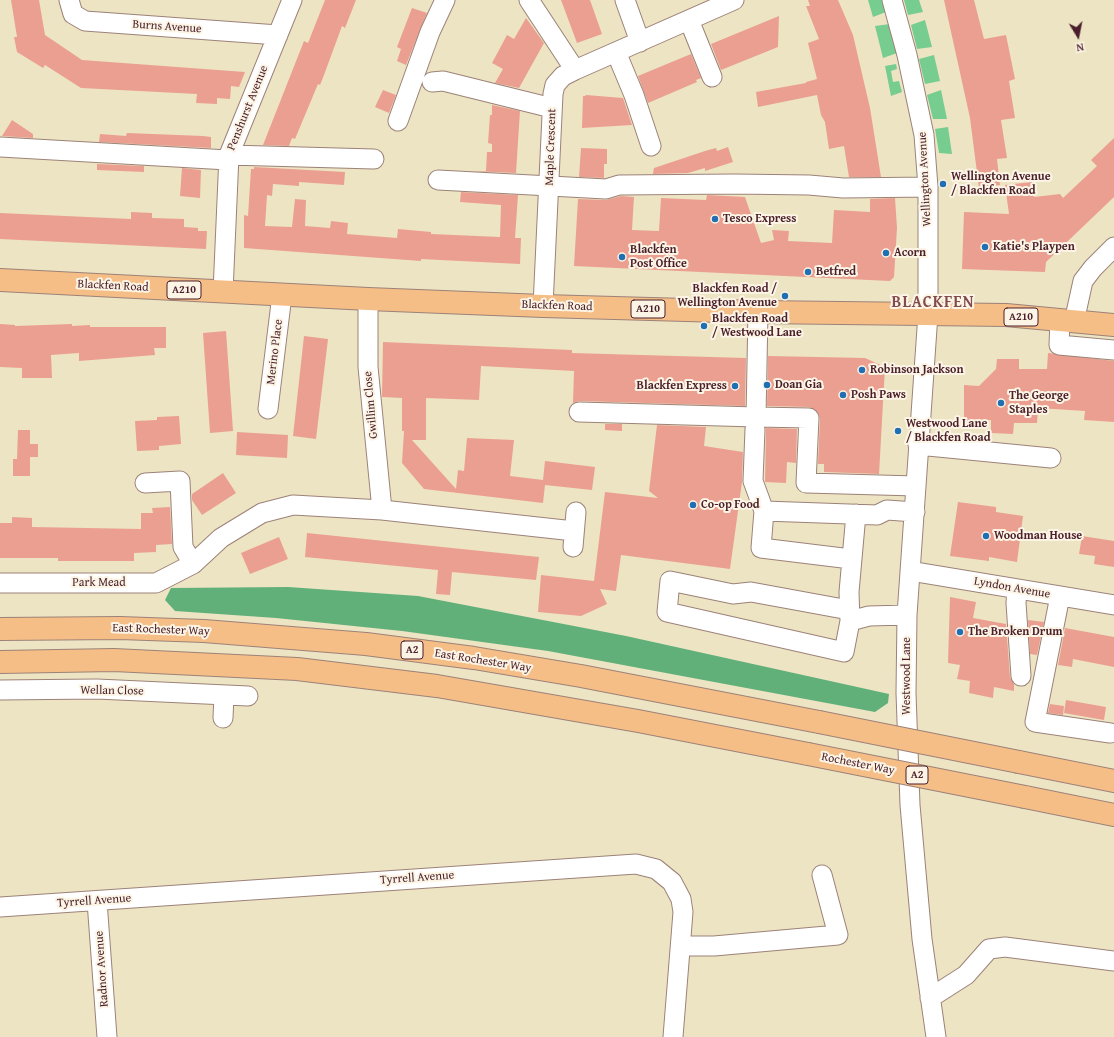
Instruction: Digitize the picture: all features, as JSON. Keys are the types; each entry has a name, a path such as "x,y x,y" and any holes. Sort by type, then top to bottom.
{"main road":[{"name":"Blackfen Road","path":"0,280 282,295 543,306 758,312 1006,315 1114,325"},
{"name":"East Rochester Way","path":"0,629 120,628 204,631 366,644 474,658 581,676 1114,781"},
{"name":"Rochester Way","path":"0,662 114,660 297,670 437,686 638,721 1114,815"}],"street":[{"name":"Burns Avenue","path":"70,0 73,14 84,21 278,36"},
{"name":"Penshurst Avenue","path":"223,292 229,157 292,0"},
{"path":"398,121 430,32 445,0"},
{"path":"529,0 575,70"},
{"path":"625,0 640,42"},
{"name":"Maple Crescent","path":"543,306 552,108 555,84 563,76 575,70 734,0"},
{"name":"Wellington Avenue","path":"892,0 907,54 924,135 928,187 928,314"},
{"path":"689,20 712,77"},
{"path":"616,52 634,96 651,146"},
{"path":"432,82 443,81 552,108"},
{"path":"0,147 229,157 374,159"},
{"path":"438,180 606,189 619,185 750,184 809,185 843,188 928,187"},
{"path":"1114,247 1093,268 1084,281 1067,321 1059,345 1114,350"},
{"name":"Merino Place","path":"268,409 282,295"},
{"name":"Gwillim Close","path":"368,299 368,367 382,510"},
{"path":"758,312 756,423 752,481 764,511 761,548 851,559"},
{"name":"Westwood Lane","path":"928,314 907,615 908,776 922,939 936,1037"},
{"path":"580,412 756,423 809,418 806,483 916,486"},
{"path":"918,445 1051,458"},
{"path":"145,483 180,481 183,547 193,564 221,538 262,513 293,505 382,510 573,539 576,512"},
{"path":"764,511 877,515 887,510 915,512"},
{"path":"856,514 851,559 849,615 844,652 668,612 670,581 733,594 751,592 849,615 907,615"},
{"name":"Park Mead","path":"0,583 156,583 193,564"},
{"name":"Lyndon Avenue","path":"910,571 1114,605"},
{"path":"1017,589 1016,603 1021,676"},
{"path":"1060,596 1035,722 1110,733"},
{"name":"Wellan Close","path":"0,690 97,689 248,696"},
{"path":"223,718 224,695"},
{"name":"Tyrrell Avenue","path":"0,907 636,864 656,869 672,882 681,899 684,912 673,1037"},
{"path":"681,946 714,946 838,935 822,875"},
{"name":"Radnor Avenue","path":"98,901 107,1037"},
{"path":"930,998 966,975 989,949 1012,948 1114,961"}],"green space":[{"path":"868,0 883,0 886,12 873,17"},
{"path":"904,0 919,0 923,12 908,15"},
{"path":"925,20 932,47 917,49 911,25"},
{"path":"890,24 897,53 883,58 875,26"},
{"path":"934,55 940,81 925,84 919,59"},
{"path":"896,64 897,69 891,71 893,82 899,81 902,92 891,96 885,66"},
{"path":"941,90 947,119 933,119 927,95"},
{"path":"948,127 952,154 939,153 935,129"},
{"path":"288,587 418,596 626,636 889,694 888,703 875,712 548,651 402,631 276,618 175,611 165,600 171,588"}],"building":[{"path":"11,0 39,0 45,35 82,60 245,72 239,87 231,86 230,99 217,98 217,104 196,103 197,94 81,88 45,65 43,68 17,52 14,37 17,37"},
{"path":"325,0 356,0 345,28 342,26 320,85 318,84 295,139 292,138 289,146 263,145 304,41 308,43"},
{"path":"561,0 590,0 602,34 577,43"},
{"path":"808,0 838,0 853,35 870,108 881,177 849,177 844,146 829,149 825,122 821,115 817,95 758,107 756,92 806,83 817,79 808,43 819,39 806,6 810,6"},
{"path":"944,0 974,0 984,39 1006,35 1015,79 1009,81 1015,118 1001,120 1007,158 997,159 1000,185 979,188 970,118"},
{"path":"412,8 427,13 406,65 397,61 401,49 397,47"},
{"path":"779,16 778,47 721,70 711,44"},
{"path":"526,18 544,43 519,88 495,83 503,69 492,63 507,35 514,39"},
{"path":"691,54 701,78 696,80 697,82 648,103 638,76"},
{"path":"383,90 396,95 389,113 375,107"},
{"path":"583,96 623,98 632,125 582,128"},
{"path":"492,105 520,111 516,173 471,171 486,171 487,152 492,152 492,144 488,143"},
{"path":"12,120 33,134 33,138 2,136"},
{"path":"127,133 211,137 211,148 99,142 100,134 126,136"},
{"path":"1114,138 1114,197 1046,262 1045,272 962,269 964,212 1009,214 1005,185 1032,182 1034,197 1060,194 1063,198 1097,166 1091,160"},
{"path":"728,147 733,162 705,171 705,168 688,173 653,174 654,168 705,151 716,148 717,151"},
{"path":"581,148 607,149 607,164 604,164 604,178 579,177"},
{"path":"97,164 144,166 144,172 97,170"},
{"path":"254,167 345,172 344,185 299,182 299,186 273,184 272,196 267,195 265,226 292,227 295,199 306,200 305,226 330,228 331,221 348,223 347,234 397,238 398,229 431,232 431,234 500,237 501,205 460,202 461,192 518,195 515,238 521,238 520,264 421,259 421,261 244,248 244,215 248,216 251,169 254,169"},
{"path":"182,168 201,170 200,198 180,196"},
{"path":"707,195 745,197 761,243 774,240 772,230 789,231 788,241 832,243 834,210 870,212 870,199 895,198 897,228 894,277 890,281 574,266 578,199 606,200 621,196 634,197 632,230 659,231 661,198 706,200"},
{"path":"131,212 152,213 152,218 184,219 184,227 198,228 198,231 207,231 206,249 0,239 0,213 131,219"},
{"path":"0,324 15,326 72,324 72,326 90,325 90,327 166,327 166,348 154,348 155,355 79,361 79,353 51,355 52,378 22,378 22,368 0,367"},
{"path":"226,331 233,431 210,433 203,333"},
{"path":"304,336 328,339 316,439 293,436"},
{"path":"383,342 572,350 572,353 746,358 745,406 579,401 573,403 574,371 481,366 479,400 426,398 426,440 412,440 456,489 458,470 464,471 467,438 514,440 510,476 543,480 545,461 595,467 592,490 545,485 543,503 424,489 402,463 404,431 402,431 402,398 382,397"},
{"path":"1048,353 1114,361 1114,422 1084,420 1085,411 1038,408 1037,423 1014,423 1013,434 991,433 991,420 964,421 964,385 979,386 996,369 997,359 1019,359 1019,369 1047,369"},
{"path":"768,356 865,358 885,367 879,474 824,472 824,464 818,464 820,419 818,413 809,407 767,406"},
{"path":"179,416 181,444 159,446 159,450 137,451 135,421 157,420 157,417"},
{"path":"605,424 622,424 622,431 605,430"},
{"name":"Co-op Food","path":"657,425 706,427 704,446 743,452 742,482 730,569 621,555 616,591 600,589 607,604 581,616 538,612 541,575 594,581 605,492 658,498 649,491"},
{"path":"766,428 797,429 796,463 787,462 786,483 765,482"},
{"path":"18,430 30,430 30,444 38,444 38,457 30,457 30,476 13,476 13,459 17,459"},
{"path":"237,432 288,435 287,458 236,455"},
{"path":"223,473 236,493 202,515 192,500 192,494"},
{"name":"Woodman House","path":"958,502 996,507 996,512 1023,516 1017,562 989,557 989,561 950,556"},
{"path":"170,507 172,544 156,545 156,552 134,553 134,561 58,561 58,558 0,558 0,523 12,523 12,517 32,518 32,527 141,529 141,513 153,513 152,508"},
{"path":"307,533 539,557 536,580 452,572 450,595 436,594 438,570 305,557"},
{"path":"1082,536 1114,541 1114,567 1094,564 1095,556 1079,554"},
{"path":"279,537 288,559 250,574 241,553"},
{"path":"950,597 976,602 973,618 1006,624 1010,677 1014,684 1014,691 994,687 993,698 969,693 970,681 957,679 960,665 948,663"},
{"path":"1028,620 1044,622 1037,655 1030,654"},
{"path":"1065,628 1114,637 1114,667 1073,659 1072,667 1058,665"},
{"path":"1066,700 1106,707 1104,720 1064,713"},
{"path":"1050,704 1064,706 1063,715 1048,713"}],"place":[{"name":"Wellington Avenue / Blackfen Road","path":"943,184"},
{"name":"Tesco Express","path":"715,219"},
{"name":"Katie's Playpen","path":"985,247"},
{"name":"Acorn","path":"886,253"},
{"name":"Blackfen Post Office","path":"622,257"},
{"name":"Betfred","path":"808,272"},
{"name":"Blackfen Road / Wellington Avenue","path":"785,296"},
{"name":"Blackfen Road / Westwood Lane","path":"704,326"},
{"name":"Robinson Jackson","path":"862,370"},
{"name":"Doan Gia","path":"767,385"},
{"name":"Blackfen Express","path":"735,386"},
{"name":"Posh Paws","path":"843,395"},
{"name":"The George Staples","path":"1001,403"},
{"name":"Westwood Lane / Blackfen Road","path":"898,431"},
{"name":"Co-op Food","path":"693,505"},
{"name":"Woodman House","path":"986,536"},
{"name":"The Broken Drum","path":"960,632"}],"district":[{"name":"BLACKFEN","path":"933,303"}]}
